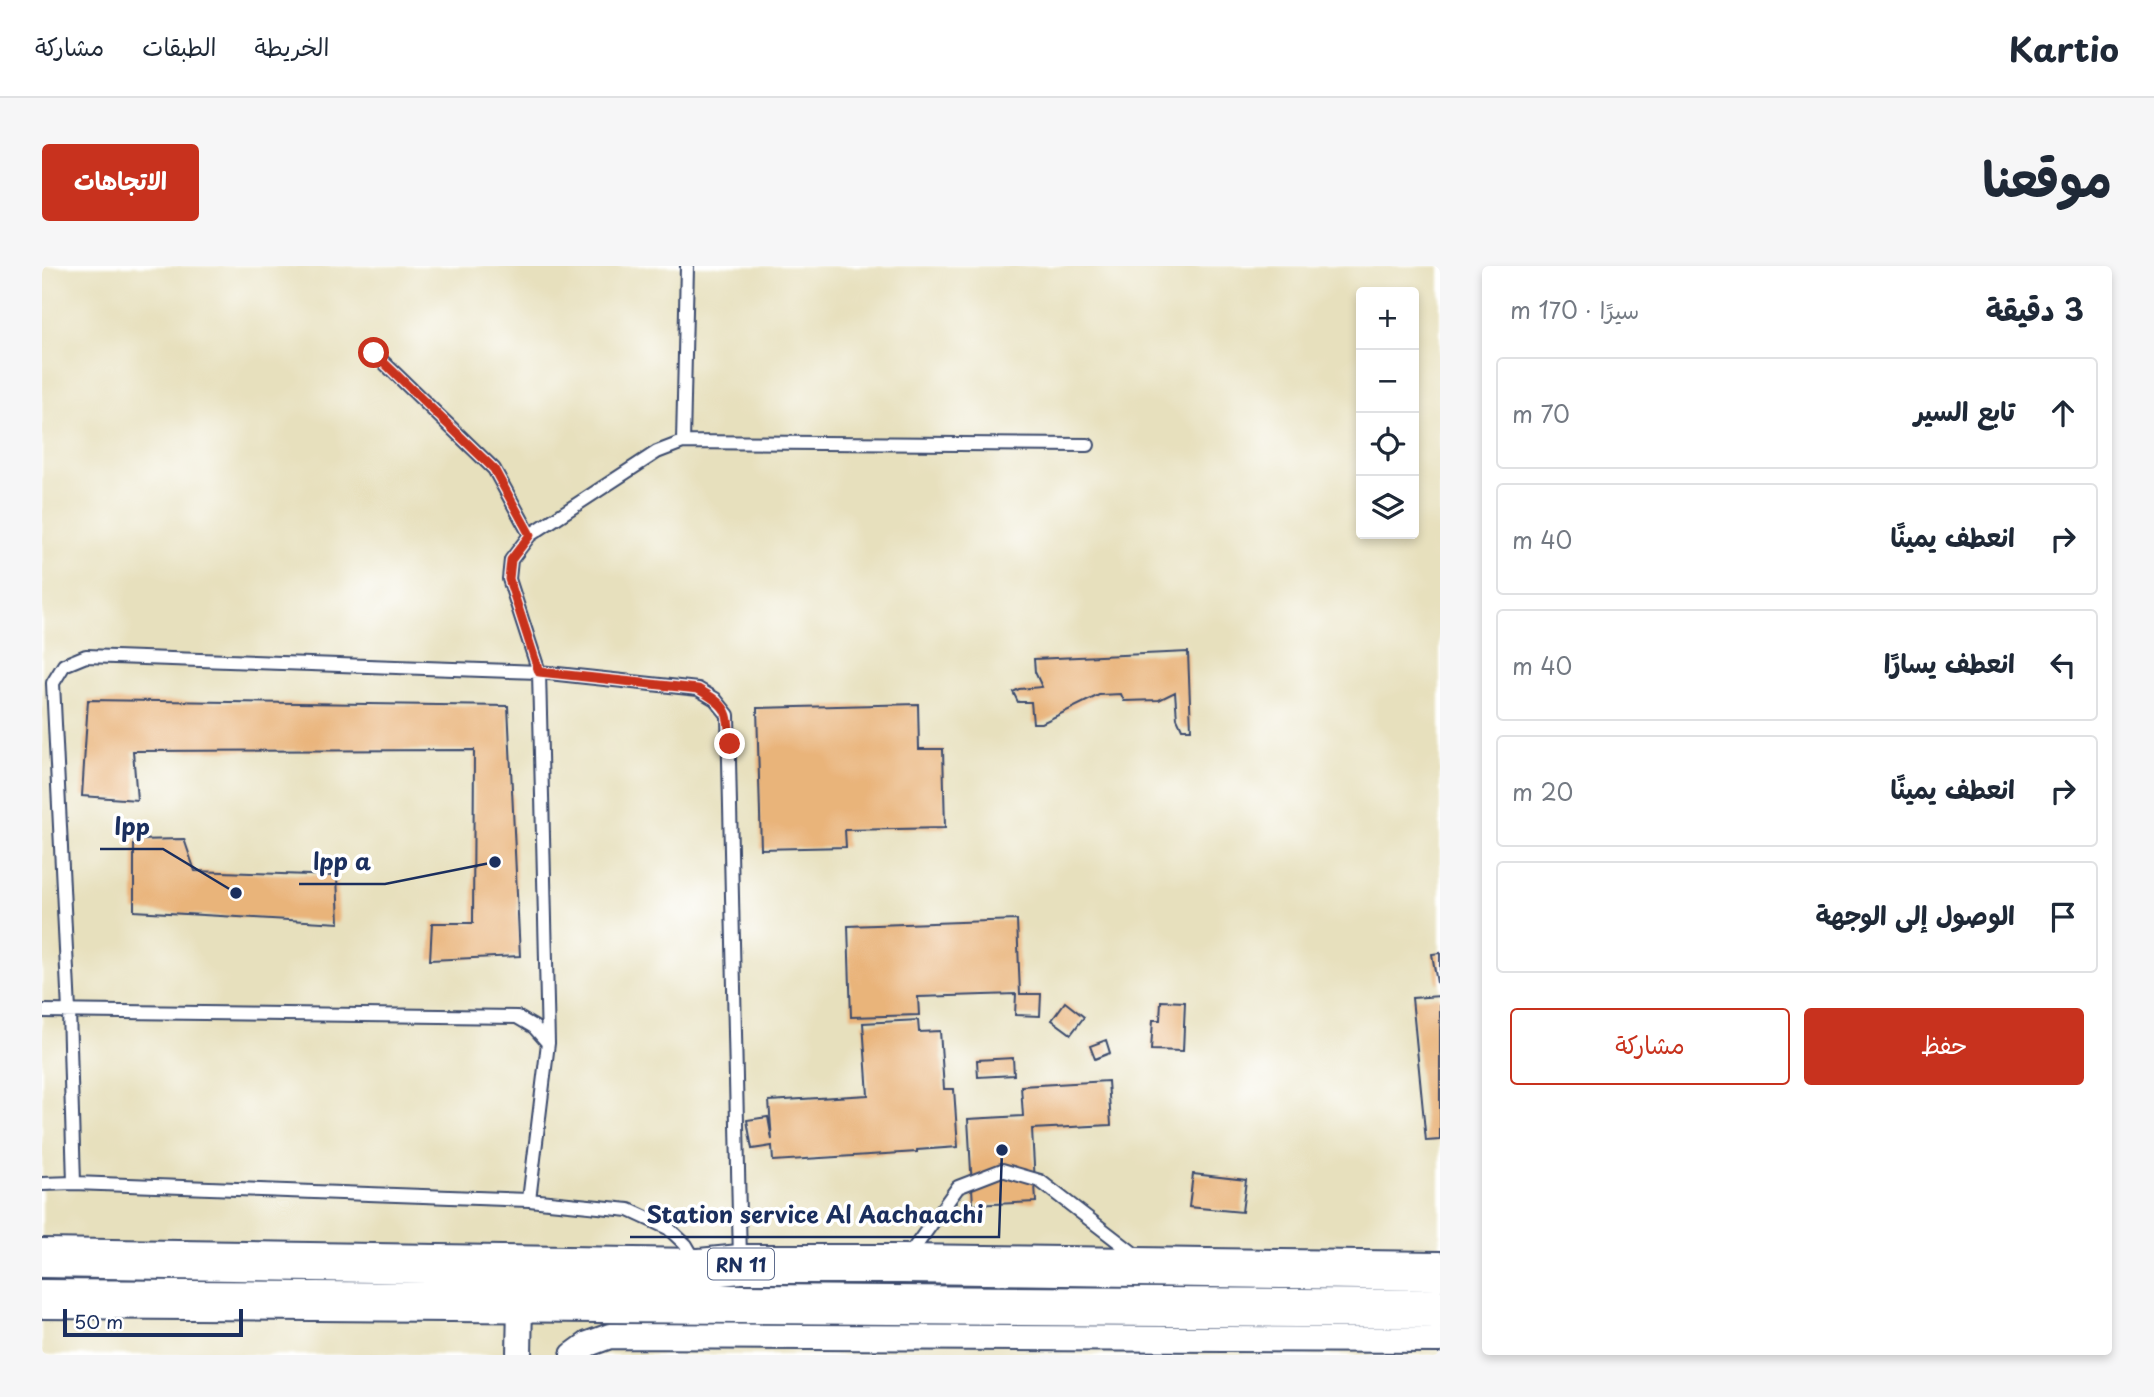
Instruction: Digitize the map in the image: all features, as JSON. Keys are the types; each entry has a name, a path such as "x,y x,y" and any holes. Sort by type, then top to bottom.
{"highway":[{"name":"RN 11","path":"42,1258 700,1268 740,1264 903,1264 1440,1271"},
{"name":"RN 11","path":"42,1299 1440,1310"}],"street":[{"path":"519,1355 520,1303"},
{"path":"573,1355 588,1344 610,1336 1440,1340"}],"lane":[{"path":"683,442 687,266"},
{"path":"374,353 494,469 530,535"},
{"path":"529,1200 548,1042 539,672 509,579 511,560 530,535 657,452 683,442 1088,445"},
{"path":"74,1183 69,1010 53,683 64,665 86,656 539,672 698,689 715,699 728,715 740,1264"},
{"path":"42,1011 517,1017 534,1027 548,1042"},
{"path":"903,1264 957,1187 1002,1170 1040,1181 1151,1267"},
{"path":"42,1184 529,1200 629,1210 668,1228 686,1245 700,1268"}],"building":[{"path":"1188,652 1191,729 1182,729 1177,718 1175,692 1159,700 1124,701 1121,694 1099,695 1042,723 1033,723 1031,702 1018,702 1013,692 1042,687 1035,672 1034,659"},
{"path":"88,700 508,706 520,956 430,960 432,923 473,923 474,750 133,751 137,800 82,796"},
{"path":"918,704 919,749 943,749 945,828 845,830 846,847 761,849 757,708"},
{"path":"184,839 195,871 337,876 339,923 134,911 134,840"},
{"path":"1017,920 1020,994 1041,994 1040,1016 1015,1015 1016,994 918,997 919,1015 851,1017 848,926"},
{"path":"1440,953 1440,982 1437,983 1432,954"},
{"path":"1440,996 1440,1140 1426,1141 1412,998"},
{"path":"1161,1001 1185,1002 1183,1051 1151,1050 1153,1020 1160,1020"},
{"path":"1065,1002 1084,1017 1071,1034 1052,1020"},
{"path":"918,1020 919,1032 940,1031 944,1089 954,1089 958,1147 773,1161 772,1146 752,1149 747,1120 768,1117 772,1140 769,1101 868,1095 863,1023"},
{"path":"1106,1040 1110,1053 1095,1059 1090,1046"},
{"path":"1013,1058 1014,1075 978,1077 977,1060"},
{"path":"1108,1081 1111,1125 1032,1129 1036,1202 973,1205 968,1119 1023,1116 1021,1086"},
{"path":"1193,1174 1246,1180 1242,1212 1189,1207"}],"place":[{"name":"lpp a","path":"495,862"},
{"name":"lpp","path":"236,893"},
{"name":"Station service Al Aachaachi","path":"1002,1150"}],"route":[{"path":"374,353 494,469 530,535 511,560 509,579 539,672 698,689 715,699 728,715 730,744"}]}
